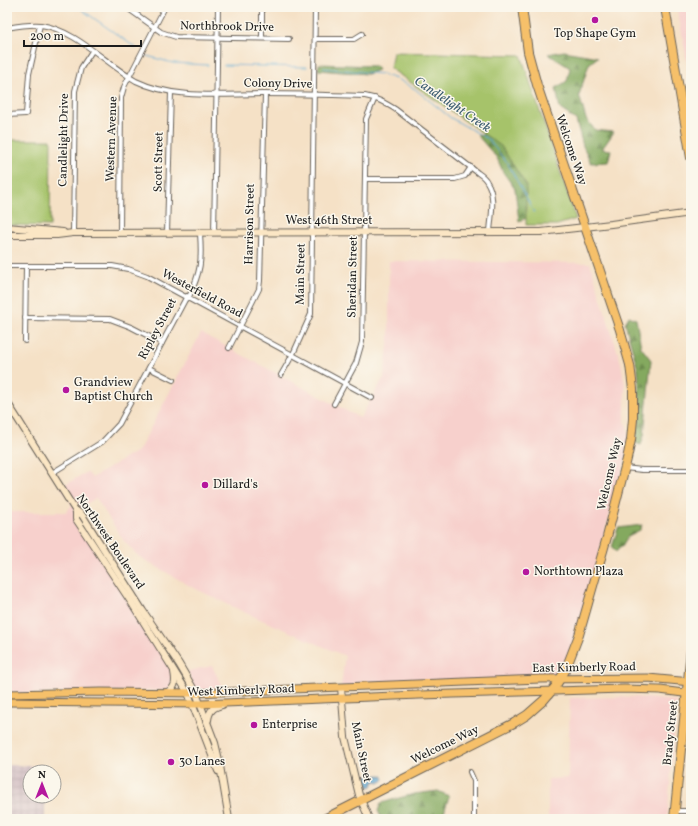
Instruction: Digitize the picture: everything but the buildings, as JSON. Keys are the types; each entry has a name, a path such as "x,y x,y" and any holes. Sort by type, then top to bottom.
{"highway":[{"name":"Welcome Way","path":"324,819 514,723 536,708 552,691 560,679 581,629 625,468 631,440 633,419 633,389 630,365 620,330 537,86 528,52 522,7"},
{"path":"665,7 688,123 691,158"},
{"name":"Brady Street","path":"674,815 689,694 691,650"}],"main road":[{"name":"East Kimberly Road","path":"477,682 648,678 689,681"},
{"name":"West Kimberly Road","path":"7,694 101,692 192,693 477,682"},
{"name":"East Kimberly Road","path":"477,693 624,689 660,690 689,694"},
{"name":"West Kimberly Road","path":"7,702 201,704 477,693"}],"street":[{"name":"Northbrook Drive","path":"126,7 161,32 176,37 289,39"},
{"name":"Western Avenue","path":"120,233 121,98 124,87 165,7"},
{"path":"214,232 218,7"},
{"path":"262,7 262,38"},
{"name":"Main Street","path":"281,376 293,354 311,314 315,7"},
{"path":"7,115 26,114 29,74 40,25"},
{"name":"Colony Drive","path":"7,28 40,25 63,32 129,77 145,86 171,92 216,94 314,94 375,98 395,109 487,181 491,192 492,203 490,232"},
{"path":"315,39 354,39 362,34"},
{"name":"Candlelight Drive","path":"72,233 75,91 81,68 92,51"},
{"name":"Scott Street","path":"168,233 171,92"},
{"name":"Harrison Street","path":"229,348 259,289 265,94"},
{"name":"Sheridan Street","path":"334,404 356,363 362,342 366,119 375,98"},
{"path":"365,179 455,179 465,176 471,168"},
{"name":"West 46th Street","path":"7,235 214,232 541,232 691,213"},
{"name":"West 46th Street","path":"7,227 46,229 72,233"},
{"name":"Ripley Street","path":"52,472 102,442 108,437 123,418 196,282 201,266 200,233"},
{"name":"Westerfield Road","path":"7,266 112,266 128,269 147,276 241,325 372,398"},
{"path":"25,341 26,266"},
{"path":"25,318 110,319 162,343"},
{"path":"149,368 173,380"},
{"name":"Northwest Boulevard","path":"7,402 76,511 82,515 139,605 179,664 192,693"},
{"path":"625,468 642,470 691,470"},
{"name":"Northwest Boulevard","path":"76,511 76,519 192,693"},
{"path":"165,693 175,685 176,681 173,666"},
{"path":"477,682 477,693"},
{"name":"Main Street","path":"342,687 345,737 361,801 368,819"},
{"path":"192,693 201,704 216,743 229,819"},
{"path":"192,693 193,704 222,782"},
{"path":"208,722 208,716 212,710 228,703"},
{"path":"470,772 474,781 474,819"},
{"path":"674,815 691,811"}],"shaded area":[{"path":"677,7 691,7 691,83"},
{"path":"389,261 590,263 621,363 625,386 625,422 631,440 565,671 540,679 341,687 345,656 246,613 190,586 138,556 124,541 96,498 76,510 112,566 175,673 170,690 7,694 7,512 66,512 72,505 61,487 87,472 92,478 139,450 201,333 360,418 384,377 389,339"},
{"path":"212,666 225,692 196,693 188,671"},
{"path":"633,697 677,701 667,819 548,819 548,779 568,778 570,698"},
{"path":"7,765 22,765 22,804 45,804 45,819 7,819"}],"green space":[{"path":"564,51 598,57 589,64 579,95 586,119 595,130 614,132 602,149 611,150 608,162 591,163 583,146 576,120 560,109 556,88 567,81 570,68 548,54"},
{"path":"393,52 521,55 576,219 557,225 526,225 526,185 501,146 390,68"},
{"path":"319,64 375,66 378,70 367,74 318,70"},
{"path":"495,133 545,211 519,221 515,189 503,172 497,158 477,135"},
{"path":"7,140 51,140 50,226 7,225"},
{"path":"629,316 636,319 641,347 651,360 644,435 641,445 635,443 640,413 638,370 625,323"},
{"path":"642,525 640,530 628,536 616,552 612,547 618,528"},
{"path":"438,791 449,796 442,819 382,819 378,811 381,803 414,794"}],"water":[{"path":"382,775 384,779 382,781 374,781 372,786 369,787 365,784 366,776"}],"waterway":[{"name":"Candlelight Creek","path":"78,7 136,48"},
{"name":"Candlelight Creek","path":"147,56 173,63 208,65"},
{"name":"Candlelight Creek","path":"224,65 307,67"},
{"name":"Candlelight Creek","path":"323,68 382,74 399,80 415,89 451,118 488,139 508,164 534,212"}],"place":[{"name":"Top Shape Gym","path":"595,20"},
{"name":"Grandview Baptist Church","path":"66,390"},
{"name":"Dillard's","path":"205,485"},
{"name":"Northtown Plaza","path":"526,572"},
{"name":"Enterprise","path":"254,725"},
{"name":"30 Lanes","path":"171,762"}]}
